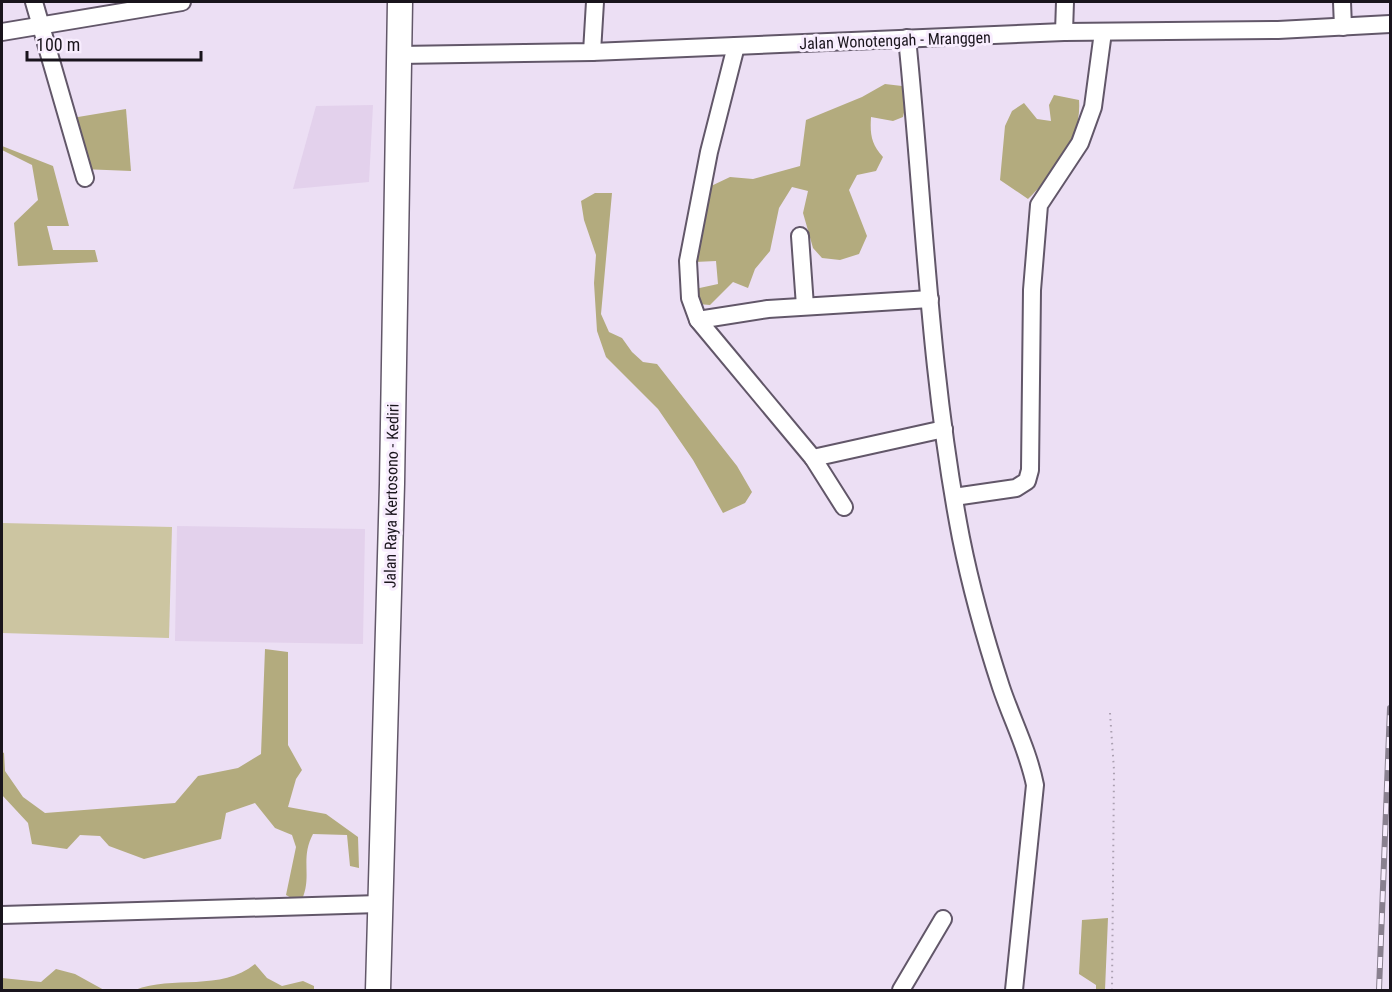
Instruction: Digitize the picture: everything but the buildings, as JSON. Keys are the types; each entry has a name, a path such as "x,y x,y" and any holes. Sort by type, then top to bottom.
{"highway":[{"name":"Jalan Raya Kertosono - Kediri","path":"378,990 392,484 400,2"}],"street":[{"path":"34,2 86,178"},
{"path":"2,32 182,2"},
{"path":"592,52 596,2"},
{"path":"1064,32 1065,2"},
{"path":"1342,2 1343,27"},
{"name":"Jalan Wonotengah - Mranggen","path":"399,55 592,52 1064,32 1343,27 1390,24"},
{"path":"954,497 1016,488 1027,481 1030,470 1032,290 1040,205 1080,143 1092,107 1103,32"},
{"path":"907,38 930,299 954,497 979,617 1001,688 1030,762 1035,785 1014,990"},
{"path":"736,46 709,152 688,261 690,298 698,320 813,458 844,507"},
{"path":"800,236 805,306"},
{"path":"698,320 805,306 930,299"},
{"path":"813,458 944,429"},
{"path":"2,915 380,904"},
{"path":"901,990 943,919"}],"path":[{"path":"1110,713 1114,770 1112,990"}],"shaded area":[{"path":"885,84 902,86 907,99 903,117 893,121 871,117 872,138 883,157 876,171 857,175 849,190 867,236 859,254 840,260 822,258 813,248 803,213 808,191 792,187 779,208 770,251 755,269 748,288 733,282 710,305 698,304 695,289 718,284 716,261 695,262 709,187 730,177 753,179 800,166 806,120 862,97"},
{"path":"1054,95 1079,100 1076,129 1056,167 1028,199 1000,180 1005,126 1012,111 1024,103 1037,119 1051,121 1049,105"},
{"path":"373,105 369,182 293,189 316,106"},
{"path":"126,109 131,171 82,169 66,119"},
{"path":"2,146 53,166 69,226 47,226 53,250 95,250 98,262 18,266 14,223 38,200 32,165 2,150"},
{"path":"595,193 612,193 601,314 609,332 622,338 643,362 657,364 737,466 752,492 745,503 723,513 693,460 658,409 606,357 597,331 594,283 596,255 584,220 581,201"},
{"path":"2,523 172,527 169,638 2,633"},
{"path":"177,526 365,529 363,644 175,641"},
{"path":"265,649 288,652 288,745 302,770 296,779 288,807 326,814 358,837 359,868 350,866 347,835 313,834 307,852 306,885 300,903 286,895 296,847 292,835 275,828 255,803 226,813 221,839 144,859 109,846 100,836 80,835 67,849 32,844 28,823 2,795 2,752 4,753 5,771 23,797 45,813 175,803 198,776 238,768 261,754"},
{"path":"1108,918 1105,990 1096,990 1096,985 1079,974 1082,920"},
{"path":"255,964 267,978 282,986 303,981 314,986 314,990 135,990 149,986 227,978 242,973"},
{"path":"56,969 75,974 104,990 2,990 2,978 41,982"}],"railway":[{"path":"1379,990 1390,708"}]}
